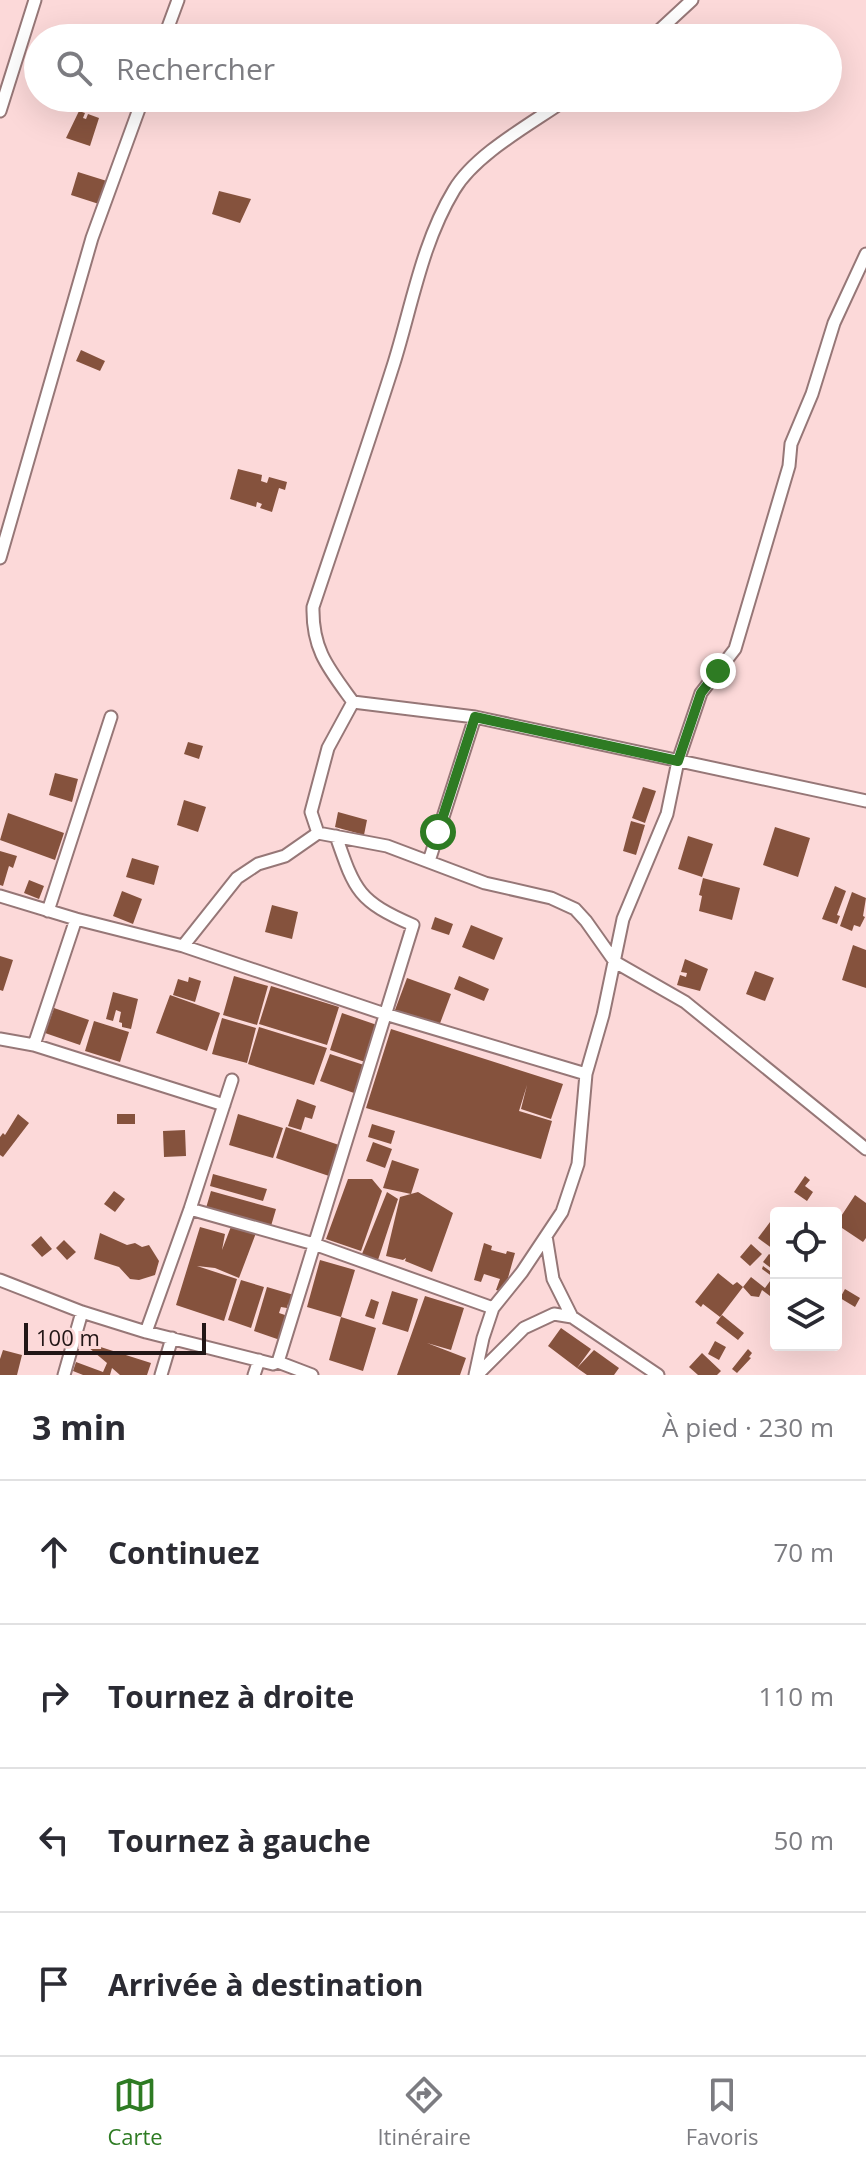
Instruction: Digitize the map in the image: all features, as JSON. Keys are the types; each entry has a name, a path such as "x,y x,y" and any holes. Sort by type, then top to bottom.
{"street":[{"path":"27,24 35,0"},
{"path":"169,24 178,0"},
{"path":"666,24 692,0"},
{"path":"0,111 24,35"},
{"path":"0,558 92,238 138,112"},
{"path":"548,112 490,153 455,188 426,249 394,361 313,607 313,632 327,667 353,702 475,717 866,801"},
{"path":"476,1375 493,1308 562,1212 578,1164 586,1074 623,919 667,814 678,761 701,693 735,649 789,466 791,444 812,394 834,323 866,254"},
{"path":"318,833 311,812 324,761 353,702"},
{"path":"48,911 111,717"},
{"path":"429,861 475,717"},
{"path":"183,946 237,878 258,864 285,856 318,833 387,846 485,883 551,898 575,909 615,962 685,1002 866,1149"},
{"path":"278,1362 413,925 379,911 353,884 336,836"},
{"path":"0,896 183,946 385,1014 586,1074"},
{"path":"34,1045 76,919"},
{"path":"0,1039 34,1045 224,1105"},
{"path":"146,1332 232,1080"},
{"path":"190,1209 314,1244 493,1308"},
{"path":"546,1236 553,1279 572,1317"},
{"path":"0,1280 82,1312 146,1332 273,1364 278,1362 312,1375"},
{"path":"64,1375 82,1312"},
{"path":"476,1375 524,1328 554,1314 572,1317 658,1375"},
{"path":"161,1375 172,1338"},
{"path":"254,1375 259,1360"}],"building":[{"path":"79,112 85,113 83,118 86,119 88,114 99,118 90,146 66,138"},
{"path":"78,172 110,182 102,205 71,195"},
{"path":"219,191 251,199 240,223 212,214"},
{"path":"81,350 105,361 100,371 76,361"},
{"path":"238,469 262,475 261,481 267,483 269,477 287,482 285,490 279,488 272,512 260,508 262,504 257,502 256,507 230,499"},
{"path":"188,742 203,746 199,759 184,754"},
{"path":"55,773 78,779 72,802 49,795"},
{"path":"643,787 656,791 645,823 632,818"},
{"path":"184,800 206,807 198,832 177,825"},
{"path":"338,812 367,820 364,835 335,827"},
{"path":"8,813 64,833 55,860 0,840"},
{"path":"631,821 645,825 636,855 623,851"},
{"path":"775,827 810,838 798,877 763,865"},
{"path":"688,836 713,844 702,877 678,869"},
{"path":"0,851 17,856 13,868 9,866 3,886 0,885"},
{"path":"132,858 159,866 154,885 126,877"},
{"path":"703,878 740,888 732,920 699,911"},
{"path":"29,880 44,886 39,899 24,893"},
{"path":"835,886 846,891 837,924 822,919"},
{"path":"122,891 142,899 133,924 113,916"},
{"path":"852,892 866,898 865,917 860,927 854,925 852,931 840,926"},
{"path":"272,905 298,912 292,939 265,932"},
{"path":"435,917 453,924 449,935 431,929"},
{"path":"471,925 503,938 494,960 462,947"},
{"path":"853,945 866,950 866,988 842,980"},
{"path":"0,956 13,960 3,991 0,990"},
{"path":"685,959 708,969 700,991 677,985 680,975 686,977 687,973 681,972"},
{"path":"755,971 774,978 765,1001 746,994"},
{"path":"234,976 268,986 257,1025 223,1015"},
{"path":"459,976 489,989 484,1001 454,989"},
{"path":"189,977 201,981 195,1002 173,995 178,979 188,982"},
{"path":"407,978 451,994 439,1026 395,1010"},
{"path":"271,986 339,1007 327,1045 259,1024"},
{"path":"113,992 138,999 131,1029 122,1027 119,1022 121,1012 116,1010 113,1021 106,1019"},
{"path":"170,995 220,1013 207,1051 156,1033"},
{"path":"54,1008 89,1020 80,1045 45,1033"},
{"path":"342,1013 377,1025 365,1062 330,1050"},
{"path":"222,1018 256,1028 247,1063 212,1054"},
{"path":"94,1021 129,1032 120,1062 85,1051"},
{"path":"259,1027 327,1048 314,1085 248,1064"},
{"path":"391,1029 563,1084 551,1119 521,1109 527,1085 519,1111 552,1121 541,1159 366,1108"},
{"path":"330,1054 364,1065 354,1093 320,1081"},
{"path":"297,1099 316,1106 312,1119 305,1117 301,1130 288,1126"},
{"path":"18,1114 29,1123 3,1157 0,1155 0,1137 3,1133 5,1135"},
{"path":"117,1114 135,1114 135,1124 117,1124"},
{"path":"238,1114 283,1128 273,1158 229,1145"},
{"path":"372,1124 395,1131 391,1144 368,1137"},
{"path":"286,1127 339,1145 329,1176 276,1158"},
{"path":"185,1130 186,1156 164,1157 163,1131"},
{"path":"373,1142 392,1149 385,1168 366,1161"},
{"path":"392,1160 419,1169 411,1194 383,1188"},
{"path":"213,1174 267,1189 263,1201 210,1186"},
{"path":"805,1176 810,1180 805,1186 813,1192 807,1201 794,1192"},
{"path":"348,1179 372,1179 382,1191 361,1251 326,1239"},
{"path":"114,1191 125,1199 115,1212 104,1204"},
{"path":"211,1191 276,1209 271,1226 206,1208"},
{"path":"387,1192 398,1199 378,1260 362,1254"},
{"path":"418,1192 453,1213 432,1272 405,1261 406,1258 386,1256 400,1197"},
{"path":"855,1195 866,1203 866,1238 863,1242 842,1228 842,1215"},
{"path":"770,1222 770,1247 758,1238"},
{"path":"232,1224 256,1233 239,1278 215,1268 197,1266 237,1279 224,1321 176,1305 200,1227 225,1234 222,1250"},
{"path":"100,1233 127,1245 149,1245 159,1261 155,1275 139,1280 130,1279 119,1267 94,1259"},
{"path":"41,1236 52,1249 42,1257 31,1245"},
{"path":"64,1240 76,1252 67,1260 56,1248"},
{"path":"484,1243 492,1246 491,1250 515,1253 504,1292 496,1290 500,1279 484,1274 481,1282 474,1280"},
{"path":"751,1244 762,1254 750,1266 740,1257"},
{"path":"770,1255 770,1267 763,1262"},
{"path":"320,1260 355,1270 341,1317 307,1307"},
{"path":"718,1273 733,1285 737,1282 743,1287 720,1317 703,1304 701,1307 695,1302"},
{"path":"751,1277 765,1288 770,1281 770,1296 762,1290 759,1297 751,1296 743,1287"},
{"path":"241,1280 264,1287 251,1328 228,1320"},
{"path":"267,1287 294,1295 291,1304 287,1308 281,1307 279,1313 288,1316 280,1340 254,1331"},
{"path":"845,1289 860,1298 855,1307 842,1299"},
{"path":"392,1291 418,1299 408,1332 382,1324"},
{"path":"425,1296 464,1308 451,1350 427,1343 466,1358 460,1375 397,1375"},
{"path":"371,1299 379,1302 374,1319 365,1316"},
{"path":"722,1315 744,1333 738,1340 716,1323"},
{"path":"341,1317 376,1328 363,1371 329,1360"},
{"path":"561,1328 591,1349 577,1368 548,1346"},
{"path":"715,1341 726,1347 719,1360 708,1354"},
{"path":"88,1343 151,1363 147,1375 120,1375 112,1368 110,1375 83,1375 73,1371 76,1362 103,1372 107,1363 88,1347"},
{"path":"748,1349 752,1353 751,1358 737,1373 732,1369"},
{"path":"3,1350 22,1355 17,1375 0,1375"},
{"path":"594,1350 619,1368 614,1375 587,1375 577,1368"},
{"path":"702,1353 721,1371 717,1375 698,1375 689,1367"}],"route":[{"path":"438,832 475,717 678,761 701,693 718,671"}]}
